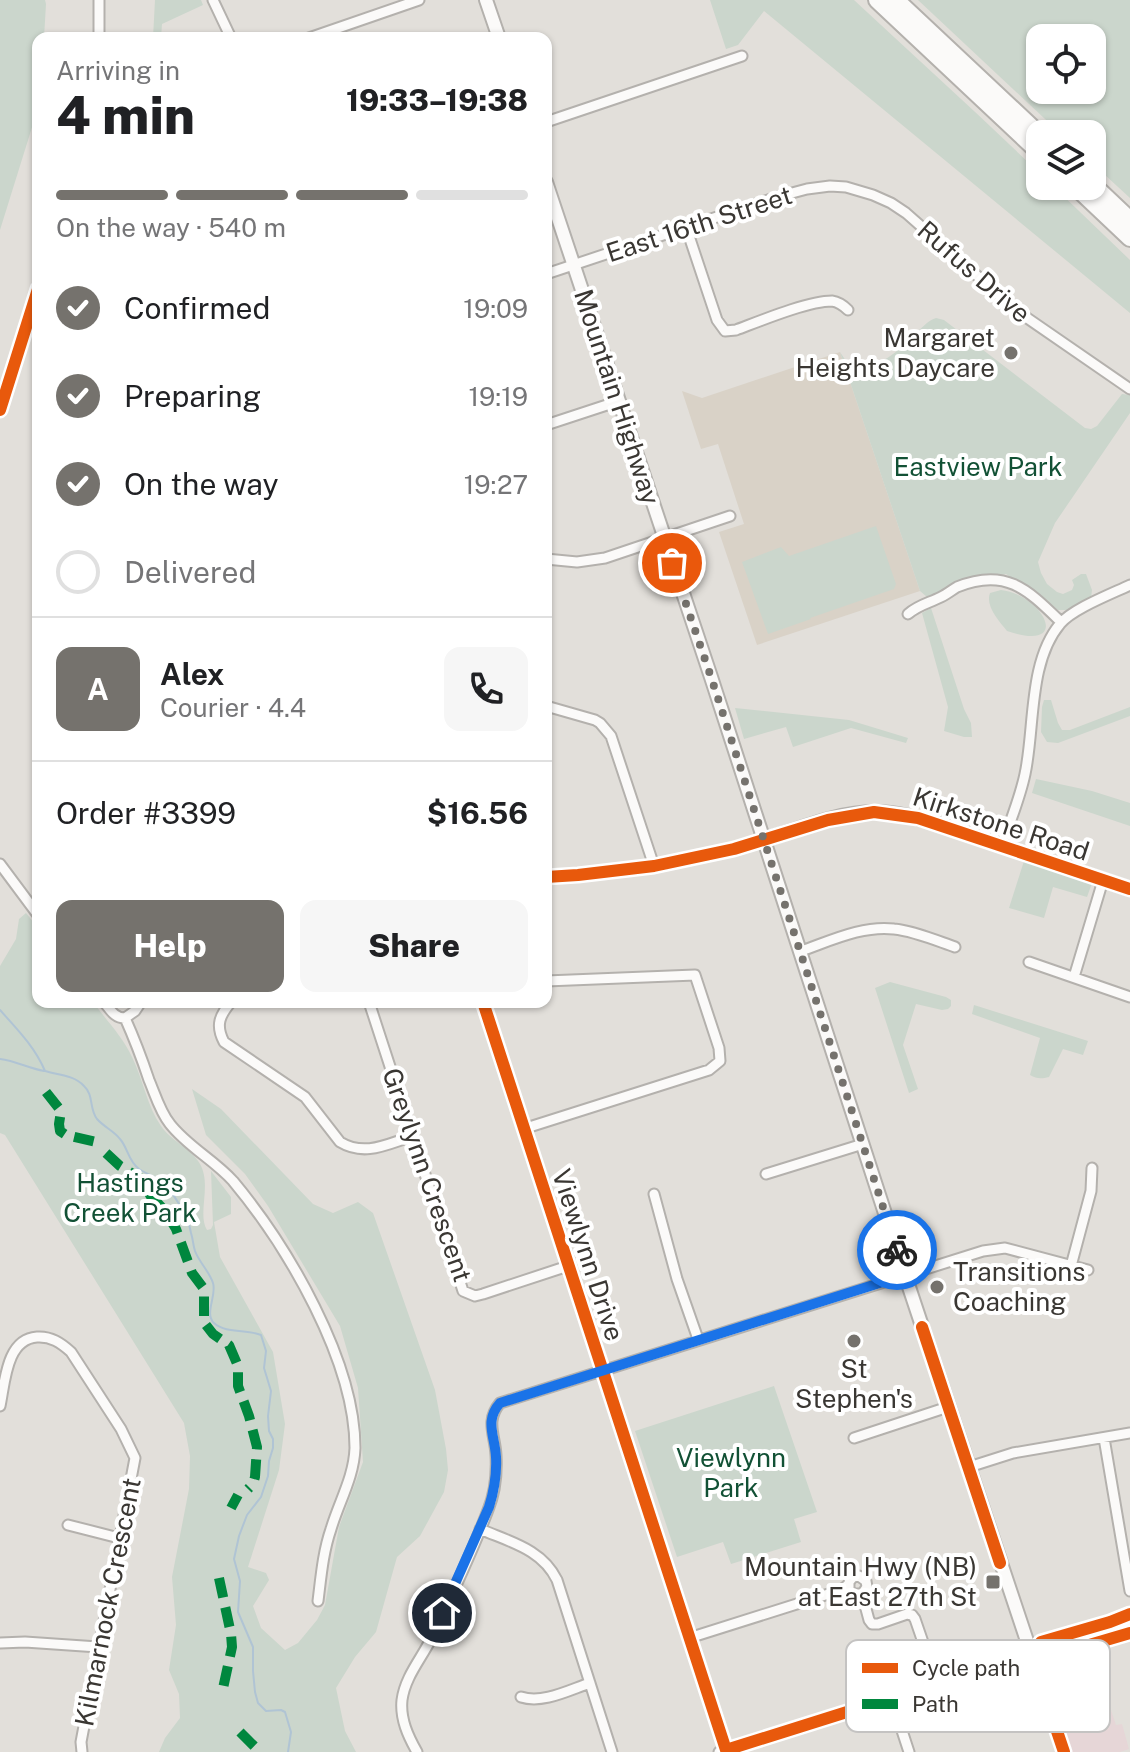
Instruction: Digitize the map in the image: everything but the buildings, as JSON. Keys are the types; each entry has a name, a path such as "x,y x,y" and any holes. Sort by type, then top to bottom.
{"highway":[{"path":"877,0 1026,140"},
{"path":"896,0 1026,122"},
{"path":"1106,197 1130,220"},
{"path":"1090,200 1130,238"}],"main road":[{"path":"486,0 497,32"},
{"name":"Mountain Highway","path":"552,200 1026,1640"},
{"name":"Kirkstone Road","path":"764,840 828,820 874,812 918,818 1130,889"},
{"path":"1074,1640 1130,1622"},
{"name":"Mountain Highway","path":"1057,1732 1064,1752"}],"street":[{"path":"99,0 99,32"},
{"path":"213,0 228,32"},
{"path":"326,32 419,0"},
{"path":"552,120 742,56"},
{"name":"Rufus Drive","path":"807,189 846,187 891,203 1017,311 1130,389"},
{"name":"East 16th Street","path":"552,272 807,189"},
{"path":"686,227 717,320 725,331 833,301 848,310"},
{"path":"0,410 32,308"},
{"path":"26,327 32,329"},
{"path":"552,423 619,401"},
{"path":"552,560 590,561 730,516"},
{"path":"908,614 956,588 992,579 1018,585 1061,622"},
{"path":"1002,845 1025,775 1038,674 1045,651 1061,622 1130,585"},
{"path":"552,708 595,720 611,736 654,866"},
{"path":"552,877 654,866 764,840"},
{"path":"0,864 32,907"},
{"path":"1074,977 1105,880"},
{"path":"801,951 882,928 903,930 955,947"},
{"path":"1029,962 1130,997"},
{"path":"523,1129 709,1070 720,1061 719,1048 695,975 552,981"},
{"path":"108,1008 113,1014 125,1018 137,1008"},
{"path":"227,1008 219,1019 224,1042 305,1097 340,1142 366,1150 413,1136"},
{"name":"Greylynn Crescent","path":"371,1008 463,1291 475,1296 568,1266"},
{"name":"Viewlynn Drive","path":"485,1008 723,1751"},
{"path":"125,1018 165,1116 181,1135 232,1180 250,1203 313,1302 338,1362 352,1414 354,1460 330,1532 318,1601"},
{"path":"766,1174 863,1144"},
{"path":"1071,1266 1091,1191 1092,1168"},
{"path":"654,1194 677,1279 698,1339"},
{"path":"417,1752 402,1715 405,1687 430,1641 489,1507 496,1479 491,1419 500,1403 969,1254 1005,1248 1088,1270"},
{"name":"Kilmarnock Crescent","path":"0,1406 15,1350 26,1340 51,1339 71,1352 128,1439 135,1458 98,1647 81,1742 82,1752"},
{"path":"854,1438 948,1407"},
{"path":"969,1467 1024,1451 1130,1433"},
{"path":"1104,1438 1130,1591"},
{"path":"68,1525 119,1538"},
{"path":"480,1529 536,1554 551,1569 612,1752"},
{"path":"689,1638 841,1590 853,1577 864,1578 867,1587 862,1594"},
{"path":"848,1585 854,1594 862,1594"},
{"path":"862,1594 872,1624 912,1615 922,1640"},
{"path":"0,1643 98,1647"},
{"path":"521,1697 534,1700 544,1698 590,1683"},
{"path":"723,1751 846,1711"},
{"path":"902,1732 909,1752"}],"shaded area":[{"path":"840,352 920,591 757,645 719,532 744,524 718,444 701,449 682,391 702,398"},
{"path":"1110,1707 1116,1725 1122,1724 1129,1749 1120,1752 1072,1752 1065,1732 1110,1732"}],"green space":[{"path":"0,0 45,0 44,32 32,32 32,127 0,230"},
{"path":"155,0 201,0 203,5 162,24 161,32 153,32"},
{"path":"710,0 854,0 1026,161 1026,200 1068,200 1130,260 1130,313 764,11 738,45 726,49"},
{"path":"918,0 1130,0 1130,198 1106,176 1106,120 1046,120 1029,104 1106,104 1106,24 1026,24 1026,101"},
{"name":"Eastview Park","path":"936,318 944,320 1085,428 1097,426 1122,394 1130,395 1130,413 1055,523 1038,562 1047,584 1063,594 1072,590 1072,580 1086,574 1092,590 1091,598 1070,610 1058,610 1006,574 953,585 927,597 920,591 840,352 850,367 879,362"},
{"path":"876,526 896,584 894,589 768,634 742,562 781,547 789,556"},
{"path":"1001,590 1016,594 1039,611 1045,621 1045,629 1040,635 1027,636 1007,631 989,603 990,593"},
{"path":"931,608 971,723 972,737 944,731 948,707 922,613"},
{"path":"1044,700 1051,700 1062,730 1070,730 1130,707 1130,716 1058,743 1047,742 1041,732"},
{"path":"735,708 849,720 908,738 906,743 851,728 793,747 786,727 744,739"},
{"path":"1036,779 1130,803 1130,826 1032,793"},
{"path":"1024,861 1092,883 1087,897 1053,887 1044,918 1009,908"},
{"name":"Hastings Creek Park","path":"26,913 32,920 32,1008 98,1008 132,1057 161,1126 200,1164 205,1181 203,1216 207,1230 213,1225 211,1171 231,1197 231,1214 214,1222 220,1257 273,1352 285,1424 279,1470 248,1567 266,1573 269,1580 253,1606 261,1628 285,1650 298,1643 325,1605 339,1527 363,1462 358,1388 340,1326 268,1206 245,1174 206,1135 192,1089 221,1109 313,1204 333,1213 358,1202 373,1213 435,1390 448,1470 444,1492 420,1536 397,1557 376,1632 355,1657 336,1688 345,1731 356,1752 159,1752 180,1718 179,1694 169,1670 176,1625 172,1577 189,1489 190,1456 184,1423 5,1135 0,1133 0,966 16,939 19,919"},
{"path":"890,982 951,1000 951,1006 942,1010 916,1004 903,1045 918,1089 909,1093 875,988"},
{"path":"974,1005 1088,1041 1083,1055 1063,1049 1049,1077 1032,1076 1040,1038 972,1014"},
{"name":"Viewlynn Park","path":"774,1386 817,1512 794,1519 801,1542 731,1564 723,1542 677,1557 635,1431"}],"waterway":[{"path":"0,1010 31,1046 45,1071 71,1077 84,1086 97,1119 120,1139 135,1166 162,1182 178,1201 187,1220 195,1251 213,1283 210,1315 214,1323 224,1329 261,1335 266,1351 264,1368 271,1391 268,1416 273,1448 261,1497 247,1515 234,1559 240,1581 238,1612 253,1647 258,1703 266,1711 285,1712 291,1732 288,1752"},
{"path":"0,1059 44,1071"}],"marked path":[{"path":"46,1092 61,1111 60,1131 96,1142"},
{"path":"106,1153 143,1180 150,1195 176,1229 192,1273 204,1289 204,1316"},
{"path":"206,1325 229,1345 238,1366 238,1386 257,1447 255,1477 248,1489"},
{"path":"231,1508 238,1495"},
{"path":"219,1578 232,1647 222,1693"},
{"path":"240,1732 260,1752"}],"cycle path":[{"path":"0,410 32,308"},
{"path":"552,877 654,866 734,849 828,820 874,812 918,818 1130,889"},
{"path":"485,1008 726,1750 846,1712"},
{"path":"922,1327 1000,1563"},
{"path":"1048,1640 1130,1614"},
{"path":"1106,1640 1130,1633"},
{"path":"1057,1732 1064,1752"}],"way so far":[{"path":"672,563 897,1250"}],"place":[{"name":"Margaret Heights Daycare","path":"1011,353"},
{"name":"Transitions Coaching","path":"937,1287"},
{"name":"St Stephen's","path":"854,1341"},
{"name":"Mountain Hwy (NB) at East 27th St","path":"993,1582"}],"route":[{"path":"442,1613 493,1494 496,1457 491,1419 500,1403 905,1275 897,1250"}]}
